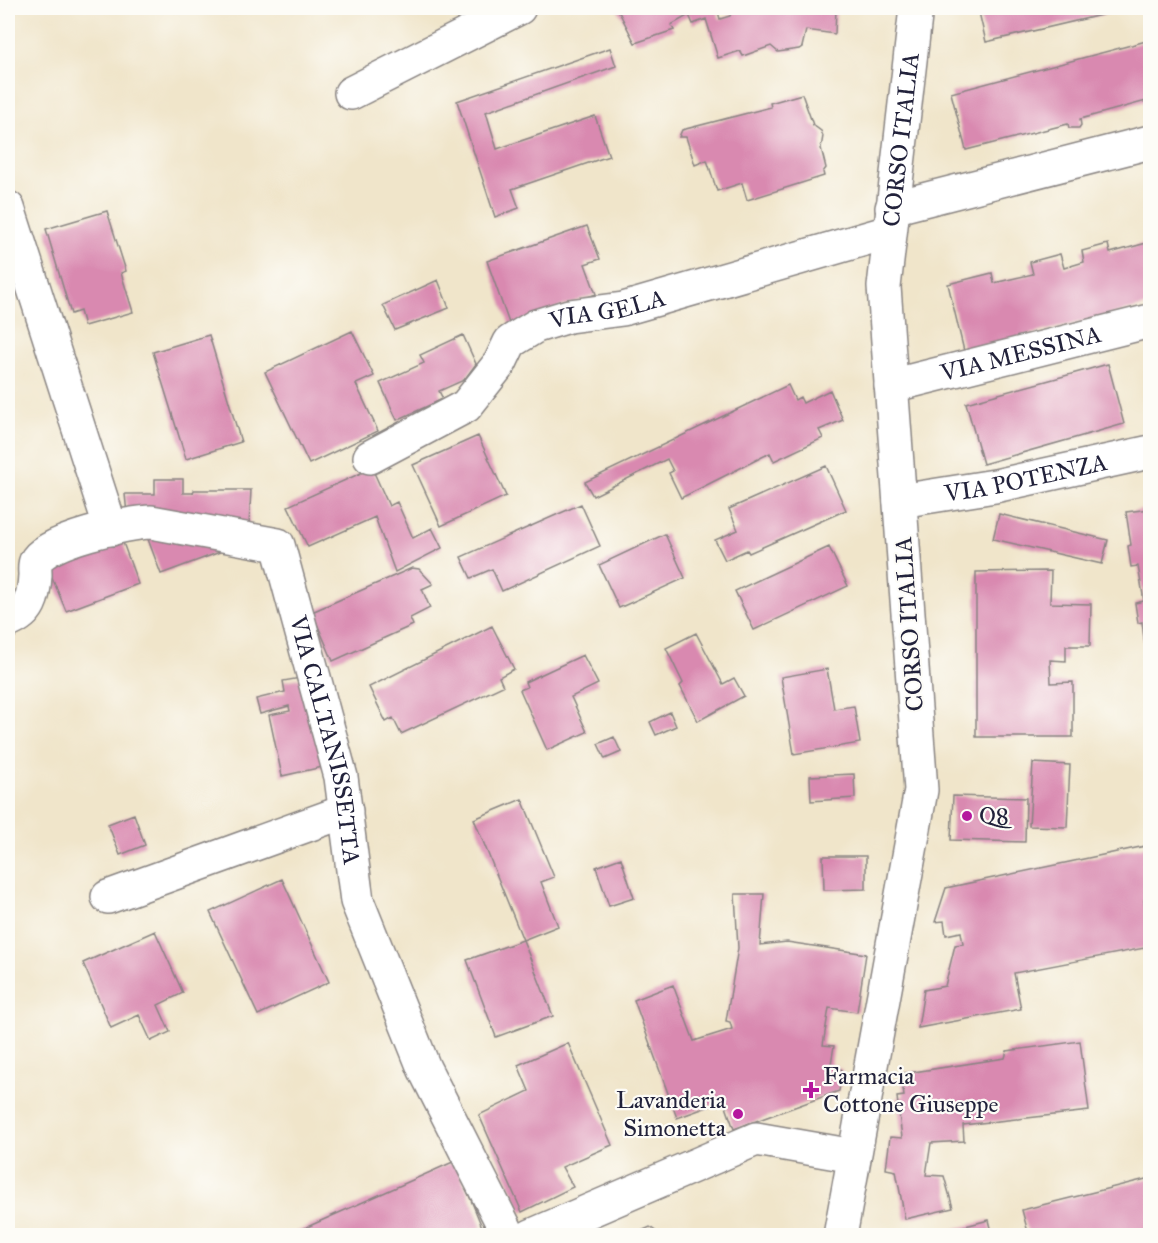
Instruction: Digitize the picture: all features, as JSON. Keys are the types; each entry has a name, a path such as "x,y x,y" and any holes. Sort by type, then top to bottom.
{"street":[{"path":"351,93 519,8"},
{"name":"CORSO ITALIA","path":"840,1236 921,790 884,287 916,8"},
{"name":"VIA GELA","path":"370,457 418,434 466,406 500,363 510,342 536,326 569,316 623,309 891,220 1150,142"},
{"path":"8,208 111,529"},
{"name":"VIA MESSINA","path":"891,386 1150,321"},
{"name":"VIA POTENZA","path":"900,501 994,486 1150,452"},
{"name":"VIA CALTANISSETTA","path":"8,621 19,617 33,600 35,561 43,552 60,544 135,522 151,522 278,545 341,777 357,901 424,1068 509,1236"},
{"path":"108,897 346,811"},
{"path":"531,1236 756,1138 854,1156"}],"building":[{"path":"617,8 717,8 720,19 730,16 732,10 723,13 722,8 836,8 835,34 806,30 802,47 799,49 778,52 771,46 743,56 740,51 718,58 706,19 693,24 689,15 671,25 674,30 635,43"},
{"path":"978,8 1131,8 986,42"},
{"path":"1150,40 1150,100 1080,119 1079,128 1069,128 1068,124 966,150 951,93"},
{"path":"610,48 616,66 486,112 497,149 595,116 609,156 512,189 519,208 495,217 457,101"},
{"path":"802,94 813,125 821,131 823,136 821,148 826,168 823,172 824,176 747,200 742,183 717,191 707,160 695,165 686,137 679,137 682,130 771,107 770,103"},
{"path":"107,211 126,271 121,273 133,312 84,326 80,311 71,314 46,229"},
{"path":"587,226 600,259 585,264 596,294 510,326 487,261"},
{"path":"1150,242 1150,305 964,351 948,284 992,273 994,283 1033,274 1030,262 1060,254 1064,268 1084,262 1082,251 1108,244 1110,253"},
{"path":"438,280 449,308 395,330 383,305"},
{"path":"352,331 374,376 356,384 378,431 309,464 265,372"},
{"path":"209,335 241,442 186,459 153,352"},
{"path":"463,335 476,364 464,380 439,391 443,399 397,420 380,383 424,363 420,355"},
{"path":"1108,364 1124,424 983,464 966,403"},
{"path":"788,385 795,400 800,397 803,403 830,390 843,420 819,430 823,438 774,461 770,453 681,498 669,473 673,471 667,459 593,496 585,482"},
{"path":"478,436 506,496 441,526 413,465"},
{"path":"826,466 846,510 749,553 747,550 725,560 715,540 738,530 729,509"},
{"path":"372,468 389,506 397,502 413,538 432,528 442,548 395,572 375,517 308,547 288,506"},
{"path":"155,479 183,479 183,493 193,493 194,490 251,490 249,525 127,514 125,494 155,494"},
{"path":"581,504 600,546 502,591 492,569 471,578 461,557"},
{"path":"1150,509 1150,653 1146,654 1142,622 1138,623 1135,603 1144,601 1138,566 1131,567 1128,546 1131,545 1126,512"},
{"path":"999,514 1108,540 1102,564 993,539"},
{"path":"145,531 215,537 220,552 161,574"},
{"path":"665,534 685,578 619,608 599,565"},
{"path":"121,537 138,584 66,611 47,565"},
{"path":"829,547 848,586 754,630 735,591"},
{"path":"412,568 419,569 433,584 422,589 430,608 410,618 413,625 333,661 312,612"},
{"path":"1051,571 1050,603 1091,604 1090,646 1066,646 1066,661 1050,660 1051,683 1073,682 1073,737 976,737 976,572"},
{"path":"492,626 514,669 499,677 503,686 401,734 393,718 386,722 369,687"},
{"path":"696,633 723,684 734,678 744,696 698,721 680,686 683,683 666,648"},
{"path":"583,655 598,684 571,697 587,732 547,750 520,690 527,687 525,682"},
{"path":"827,669 834,709 854,706 860,743 794,754 781,677"},
{"path":"306,677 327,766 282,776 269,715 290,711 289,706 260,714 256,699 285,692 283,681"},
{"path":"670,712 676,726 656,735 650,722"},
{"path":"614,737 621,752 605,759 598,744"},
{"path":"1033,763 1070,765 1067,827 1029,826"},
{"path":"854,774 855,798 811,801 810,776"},
{"path":"953,796 1026,798 1025,842 951,840"},
{"path":"522,799 554,877 541,882 558,926 523,940 474,819"},
{"path":"134,814 145,845 120,855 108,824"},
{"path":"1150,845 1150,899 1144,900 1150,947 1014,973 1021,1009 918,1028 924,990 945,986 955,945 963,944 961,932 946,935 944,921 935,922 946,888"},
{"path":"823,856 866,856 866,889 824,890"},
{"path":"621,858 634,898 609,906 596,867"},
{"path":"282,879 329,982 258,1015 210,912"},
{"path":"735,894 764,894 760,945 787,942 866,954 857,1012 829,1008 823,1045 834,1046 831,1064 842,1070 839,1091 734,1129 724,1101 677,1118 634,1000 673,985 694,1041 732,1029 730,1022 726,1021 738,948"},
{"path":"155,931 183,993 158,1005 170,1032 151,1041 139,1015 111,1028 83,963"},
{"path":"523,940 553,1016 496,1037 467,960"},
{"path":"1080,1041 1089,1111 963,1125 964,1141 931,1143 926,1175 944,1176 953,1208 905,1219 896,1171 886,1169 890,1137 902,1138 897,1097 904,1096 901,1074 1005,1058 1007,1051"},
{"path":"568,1043 612,1145 562,1167 573,1187 522,1212 479,1115 529,1091 518,1065"},
{"path":"455,1161 482,1227 461,1236 287,1236"},
{"path":"1150,1178 1150,1236 1029,1236 1022,1210"},
{"path":"989,1220 993,1236 930,1236 930,1235"},
{"path":"650,1227 662,1236 630,1236"}],"place":[{"name":"Q8","path":"967,816"},
{"name":"Farmacia Cottone Giuseppe","path":"811,1090"},
{"name":"Lavanderia Simonetta","path":"738,1114"}]}
